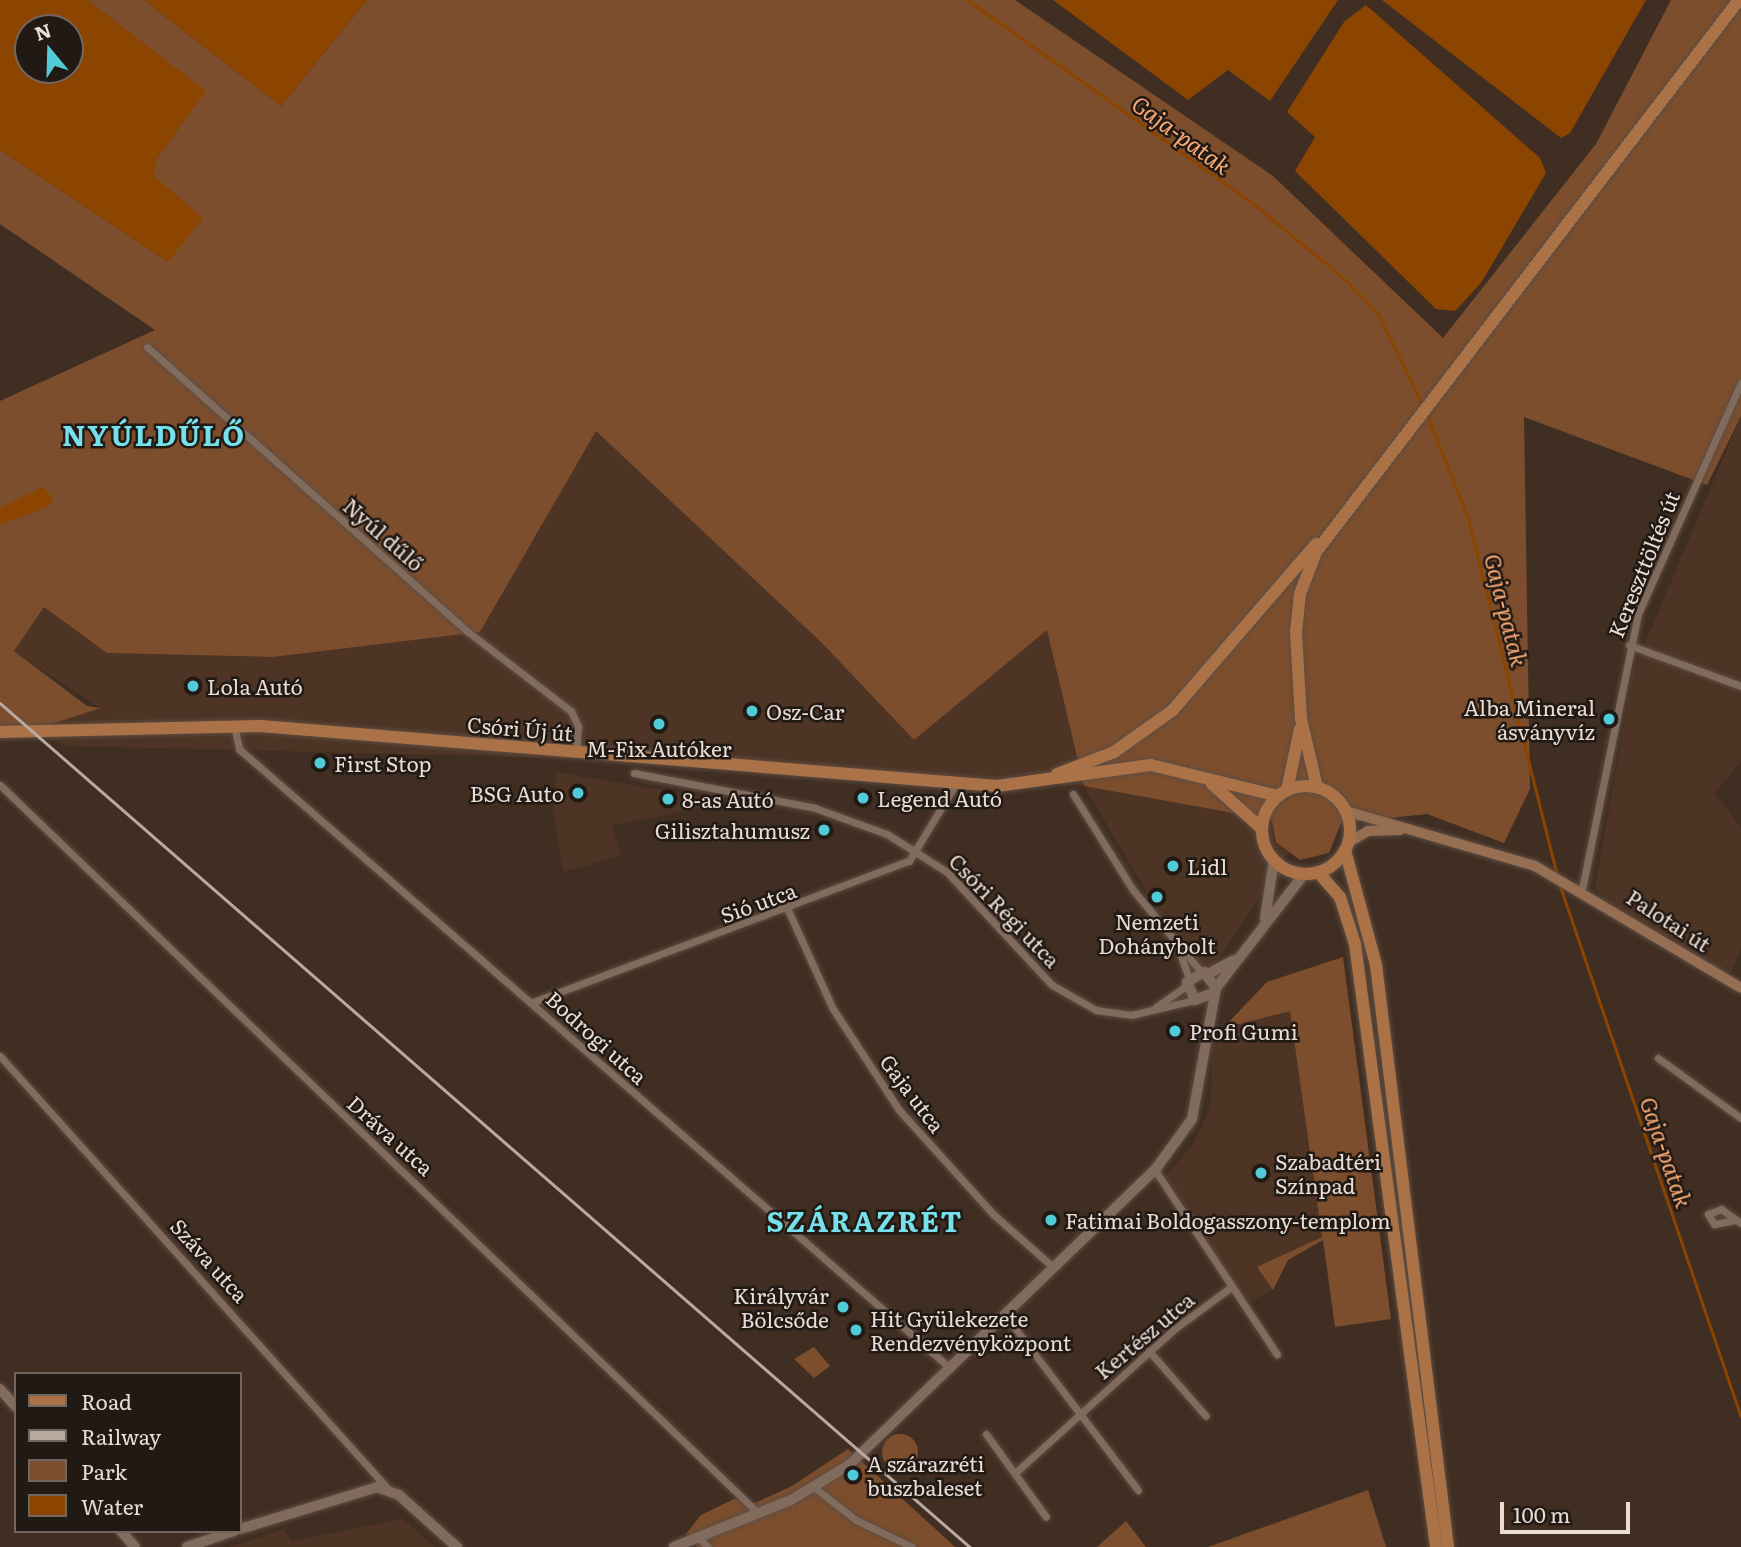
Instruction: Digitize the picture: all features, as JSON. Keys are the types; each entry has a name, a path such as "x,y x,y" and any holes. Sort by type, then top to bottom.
{"main road":[{"path":"1431,832 1346,811 1317,787 1301,719 1297,608 1309,566 1327,535 1739,0"},
{"path":"1035,784 1114,752 1172,711 1285,575 1327,535"},
{"path":"1261,828 1282,793 1301,719"},
{"name":"Csóri Új út","path":"0,732 234,725 955,785 1035,784"},
{"path":"1035,784 1123,764 1165,766 1206,779 1282,793 1317,787"},
{"path":"1206,779 1261,828 1274,860 1304,874 1318,872 1347,846 1383,828 1431,832"},
{"path":"1346,811 1347,846 1372,943 1448,1547"},
{"name":"Palotai út","path":"1431,832 1535,866 1579,887 1741,988"},
{"path":"1318,872 1340,897 1356,949 1436,1547"}],"street":[{"name":"Nyúl dűlő","path":"147,347 467,631 570,710 578,726 576,752"},
{"name":"Kereszttöltés út","path":"1579,887 1629,645 1648,588 1741,383"},
{"path":"1629,645 1741,687"},
{"name":"Bodrogi utca","path":"234,725 239,749 533,1002 950,1368"},
{"name":"Csóri Régi utca","path":"634,773 830,811 917,851 958,882 1064,993 1111,1014 1147,1012 1197,1001"},
{"name":"Dráva utca","path":"0,785 757,1513"},
{"name":"Sió utca","path":"533,1002 788,910 909,861 955,785"},
{"path":"1073,794 1122,874 1216,990"},
{"path":"1264,922 1274,860"},
{"path":"674,1547 815,1488 849,1465 1155,1170 1192,1119 1216,990 1264,922 1304,874"},
{"name":"Gaja utca","path":"788,910 833,1009 899,1110 994,1215 1053,1267"},
{"path":"1176,943 1188,982 1208,1030"},
{"path":"1147,1012 1188,982 1238,958"},
{"path":"1197,1001 1216,990"},
{"name":"Száva utca","path":"0,1056 369,1461 389,1490"},
{"path":"1658,1058 1741,1118"},
{"path":"1155,1170 1277,1354"},
{"name":"Kertész utca","path":"1015,1473 1149,1351 1231,1287"},
{"path":"1005,1315 1082,1412 1138,1490"},
{"path":"1149,1351 1206,1416"},
{"path":"0,1389 14,1405"},
{"path":"986,1434 1046,1517"},
{"path":"242,1528 368,1488 389,1490 457,1547"},
{"path":"815,1488 856,1520 912,1547"},
{"path":"123,1533 135,1547"},
{"path":"187,1547 228,1533"},
{"path":"697,1536 708,1547"}],"shaded area":[{"path":"1741,416 1741,761 1715,793 1741,828 1741,949 1725,984 1615,913 1595,889 1633,672"},
{"path":"596,431 821,642 914,740 1047,629 1306,827 1201,985 1084,786 562,758 65,746 33,731 100,708 13,651 44,607 108,653 273,657 480,632"},
{"path":"556,772 713,799 713,805 612,826 621,856 563,872 553,810"},
{"path":"1290,1010 1322,1237 1258,1267 1273,1290 1247,1303 1165,1176 1193,1144 1211,1106 1212,1046 1223,1028"},
{"path":"403,1519 435,1547 229,1547 284,1529 291,1541"}],"green space":[{"path":"87,0 144,0 281,106 367,0 1015,0 1273,176 1443,338 1596,144 1671,0 1741,0 1741,416 1707,485 1524,417 1530,789 1504,843 1427,814 1341,823 1329,853 1300,860 1276,842 1272,820 1084,786 1047,630 914,740 821,642 596,431 480,632 273,657 107,653 44,607 14,651 87,706 101,708 33,730 0,732 0,401 155,330 0,224 0,150 168,262 153,176 157,158 205,91"},
{"path":"1343,957 1391,1319 1335,1327 1323,1240 1288,1260 1273,1290 1257,1267 1322,1237 1290,1011 1223,1028 1267,982"},
{"path":"814,1347 830,1366 814,1378 794,1359"},
{"path":"900,1434 912,1440 918,1452 912,1464 900,1470 888,1464 882,1452 888,1440"},
{"path":"848,1449 955,1547 697,1547 686,1534 701,1515 734,1499 755,1503 792,1486"},
{"path":"1368,1490 1386,1547 1208,1547"},
{"path":"1126,1521 1146,1547 1097,1547"}],"water":[{"path":"0,0 87,0 206,91 157,158 154,176 203,218 168,262 0,150"},
{"path":"144,0 367,0 281,106"},
{"path":"1053,0 1338,0 1270,101 1228,70 1188,100"},
{"path":"1382,0 1646,0 1570,133 1561,138"},
{"path":"1366,5 1540,158 1546,173 1481,283 1455,311 1436,309 1295,171 1315,137 1287,112 1344,22"},
{"path":"43,487 53,498 49,506 0,525 0,508"}],"waterway":[{"name":"Gaja-patak","path":"968,0 1254,204 1347,281 1378,313 1423,405"},
{"name":"Gaja-patak","path":"1427,414 1468,517 1557,875"},
{"name":"Gaja-patak","path":"1560,885 1741,1416"}],"railway":[{"path":"0,703 970,1547"}],"place":[{"name":"Lola Autó","path":"193,686"},
{"name":"Osz-Car","path":"752,711"},
{"name":"Alba Mineral ásványvíz","path":"1609,719"},
{"name":"M-Fix Autóker","path":"659,724"},
{"name":"First Stop","path":"320,763"},
{"name":"BSG Auto","path":"578,793"},
{"name":"Legend Autó","path":"863,798"},
{"name":"8-as Autó","path":"668,799"},
{"name":"Gilisztahumusz","path":"824,830"},
{"name":"Lidl","path":"1173,866"},
{"name":"Nemzeti Dohánybolt","path":"1157,897"},
{"name":"Profi Gumi","path":"1175,1031"},
{"name":"Szabadtéri Színpad","path":"1261,1173"},
{"name":"Fatimai Boldogasszony-templom","path":"1051,1220"},
{"name":"Királyvár Bölcsőde","path":"843,1307"},
{"name":"Hit Gyülekezete Rendezvényközpont","path":"856,1330"},
{"name":"A szárazréti buszbaleset","path":"853,1475"}],"district":[{"name":"NYÚLDŰLŐ","path":"154,434"},
{"name":"SZÁRAZRÉT","path":"865,1220"}]}
